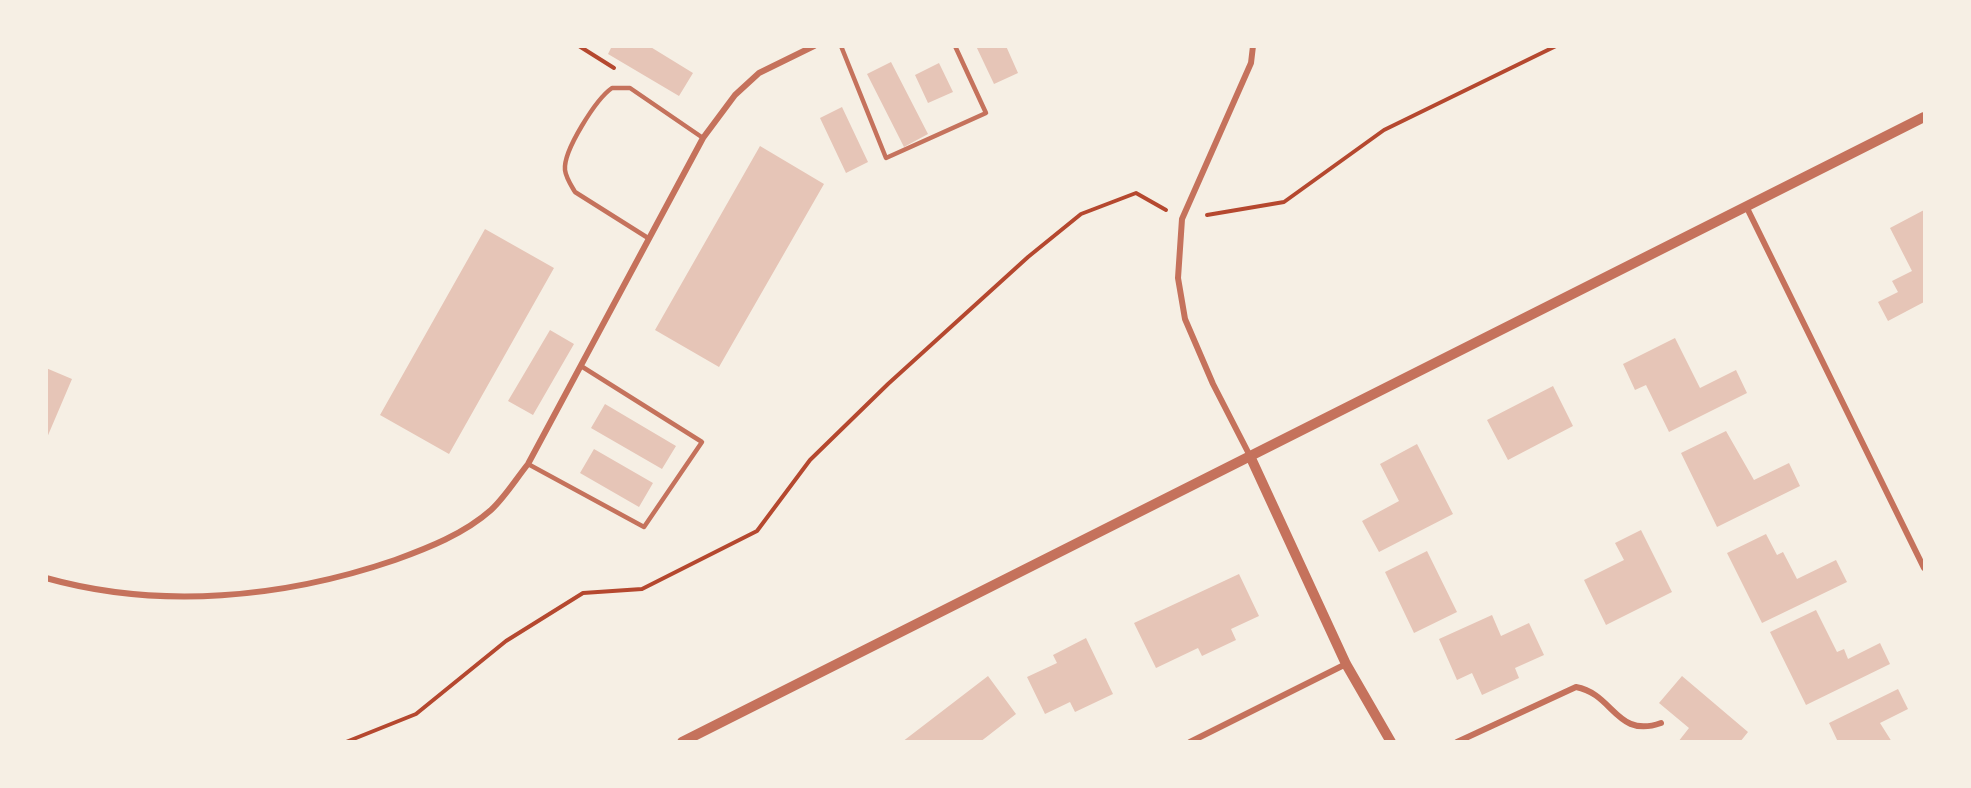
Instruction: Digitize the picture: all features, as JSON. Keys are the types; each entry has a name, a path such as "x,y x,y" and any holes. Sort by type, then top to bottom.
{"street":[{"path":"46,578 75,586 145,595 213,596 268,591 325,580 418,551 457,534 491,509 528,464 703,138 735,94 759,73 814,46"},
{"path":"1252,46 1251,63 1182,219 1178,278 1185,320 1346,664 1391,741"},
{"path":"682,741 1924,117"},
{"path":"1746,206 1924,568"},
{"path":"1190,741 1346,664"},
{"path":"1457,741 1576,687 1591,689 1630,725 1644,729 1661,723"}],"lane":[{"path":"841,46 886,158 986,113 955,46"},
{"path":"648,238 575,192 568,180 565,169 567,157 595,105 612,88 630,88 703,138"},
{"path":"528,464 644,527 702,441 581,366"}],"path":[{"path":"346,741 416,714 506,641 583,593 642,589 757,531 810,460 888,384 1028,257 1081,214 1136,193 1182,219 1284,202 1384,130 1556,46"}],"building":[{"path":"612,46 649,46 693,73 679,96 608,54"},
{"path":"976,46 1006,46 1018,73 994,84"},
{"path":"891,62 928,134 904,147 867,74"},
{"path":"939,63 953,92 928,103 915,75"},
{"path":"842,107 868,162 846,173 820,118"},
{"path":"760,146 824,184 719,367 655,330"},
{"path":"1924,210 1924,302 1888,321 1878,302 1898,292 1892,281 1912,271 1890,228"},
{"path":"485,229 554,268 449,454 380,415"},
{"path":"550,330 574,344 533,415 508,401"},
{"path":"1675,338 1700,388 1736,370 1747,393 1669,432 1646,385 1635,390 1623,364"},
{"path":"46,368 72,379 46,440"},
{"path":"1553,386 1573,426 1508,460 1487,420"},
{"path":"605,404 676,446 662,469 591,428"},
{"path":"1726,431 1754,480 1789,463 1800,486 1717,527 1681,453"},
{"path":"1417,444 1453,514 1379,552 1362,521 1399,501 1380,464"},
{"path":"594,449 653,483 639,507 580,473"},
{"path":"1641,530 1672,592 1606,625 1584,580 1624,560 1615,543"},
{"path":"1766,534 1777,555 1783,552 1797,579 1836,560 1847,582 1762,623 1727,553"},
{"path":"1427,551 1457,612 1414,633 1385,572"},
{"path":"1239,574 1259,616 1231,629 1236,640 1202,656 1198,648 1156,668 1134,623"},
{"path":"1816,610 1837,652 1844,649 1848,659 1880,643 1890,664 1806,705 1770,632"},
{"path":"1492,615 1501,636 1529,623 1544,655 1515,668 1519,678 1482,695 1472,673 1457,680 1439,639"},
{"path":"1086,638 1113,694 1075,712 1070,702 1045,714 1027,677 1057,663 1053,655"},
{"path":"988,676 1016,714 980,742 902,742"},
{"path":"1682,676 1748,732 1740,742 1678,742 1689,728 1659,703"},
{"path":"1898,689 1908,709 1880,723 1892,742 1838,742 1829,723"}]}
